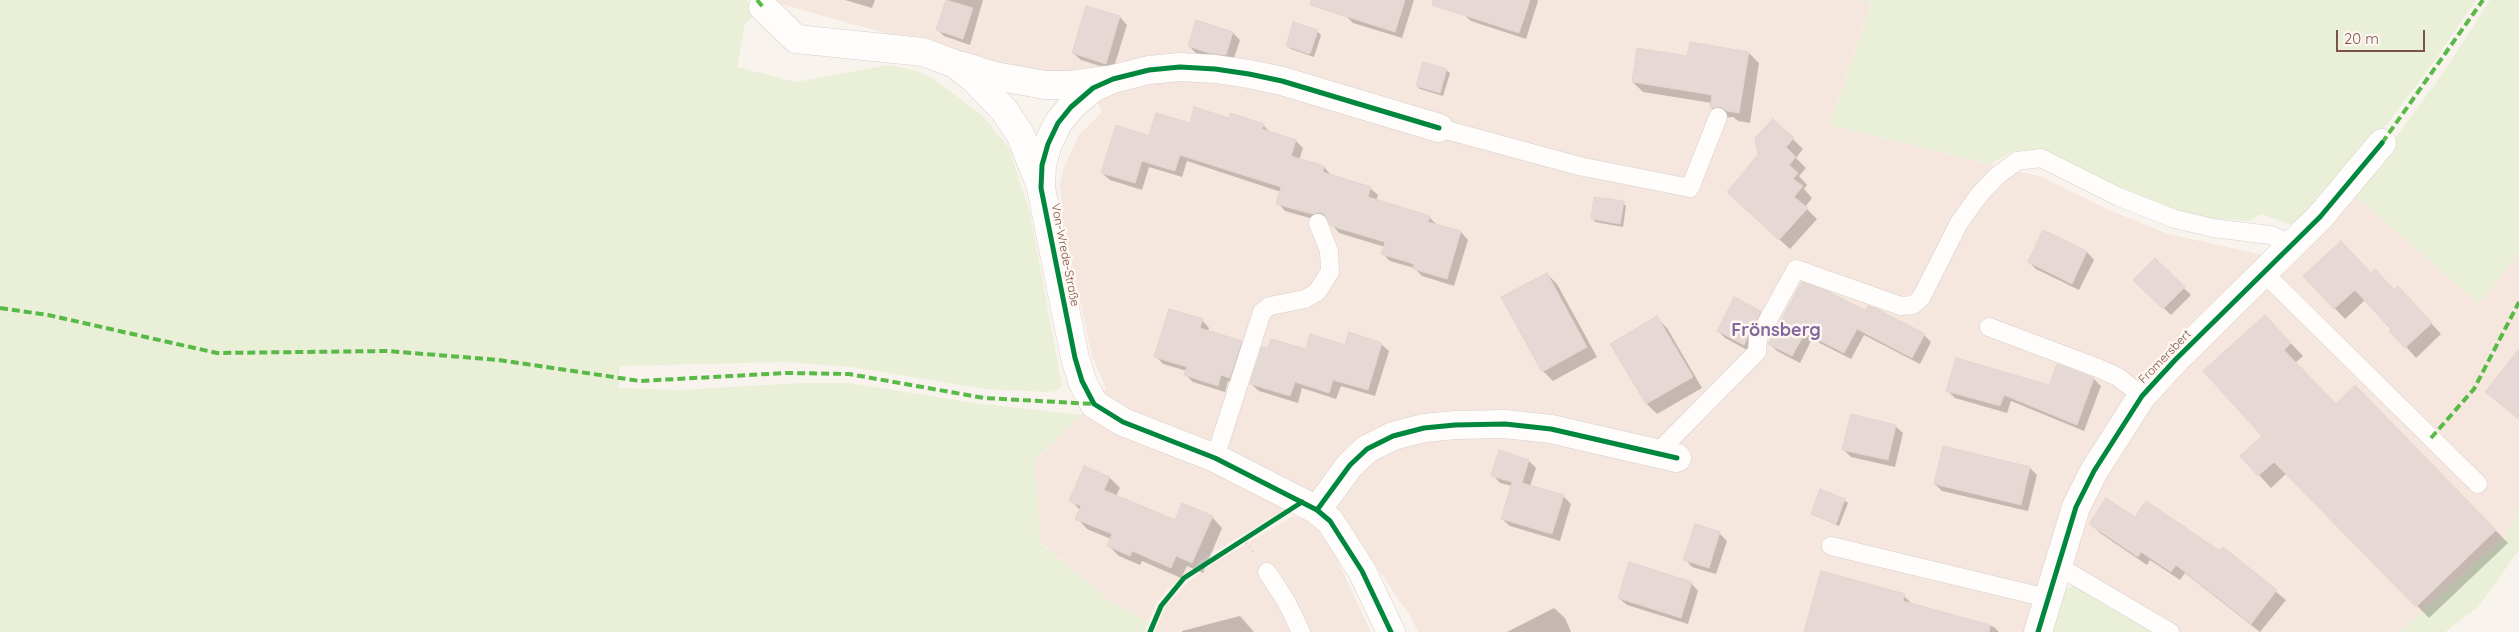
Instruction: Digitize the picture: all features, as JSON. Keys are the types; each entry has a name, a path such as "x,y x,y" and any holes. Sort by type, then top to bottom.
{"street":[{"name":"Von-Wrede-Straße","path":"763,6 796,39 923,52 995,76 1045,85 1069,85 1113,79 1149,70 1172,68 1224,70 1282,81 1439,128"},
{"name":"Von-Wrede-Straße","path":"955,64 974,79 1004,110 1025,144 1041,188 1082,381 1094,404 1123,422 1215,458 1317,510 1330,521 1358,564 1391,632"},
{"name":"Von-Wrede-Straße","path":"1041,188 1042,165 1048,144 1058,123 1071,107 1093,88 1113,79"},
{"name":"Fromersbert","path":"2038,632 2076,507 2089,480 2142,396 2176,359 2320,218 2382,144"},
{"path":"1317,510 1350,465 1367,449 1392,436 1424,428 1480,424 1542,428 1668,455"}],"lane":[{"path":"1439,128 1578,166 1690,188 1718,117"},
{"path":"1668,455 1757,352 1758,338 1796,269 1901,306 1913,305 1921,298 1959,222 1979,194 1998,175 2017,161 2040,158 2118,197 2175,219 2213,228 2270,235 2294,244"},
{"path":"1215,458 1262,312 1270,306 1305,299 1317,292 1330,272 1329,251 1318,223"},
{"path":"2264,273 2478,484"},
{"path":"1989,327 2118,377 2142,396"},
{"path":"1831,546 2047,598"},
{"path":"2058,566 2170,632"},
{"path":"1267,572 1286,601 1300,632"}],"shaded area":[{"path":"767,0 1862,0 1872,2 1830,125 2042,177 2109,210 2168,234 2290,261 2354,194 2479,304 2519,253 2519,508 2505,536 2400,632 2180,632 2138,608 2056,553 2034,632 1418,632 1411,617 1322,488 1207,556 1168,589 1157,602 1148,622 1107,599 1040,542 1035,461 1106,389 1092,356 1062,218 1060,185 1064,167 1079,135 1102,112 1084,70 1052,72 998,65"},
{"path":"1293,516 1307,521 1319,530 1334,553 1371,632 1155,632 1165,607 1188,582 1211,565"}],"green space":[{"path":"0,0 746,0 758,11 745,24 737,67 796,82 889,65 918,71 935,80 983,116 1009,148 1030,213 1062,386 1056,391 1047,392 985,389 851,367 786,362 619,366 619,388 681,390 800,383 848,383 975,403 1081,415 1035,460 1040,543 1107,599 1148,622 1145,632 0,632"},
{"path":"1862,0 2476,0 2433,63 2375,140 2298,227 2261,214 2249,221 2213,219 2178,211 2123,190 2043,151 2031,149 2010,153 1990,164 1830,125 1872,3"},
{"path":"2490,0 2519,0 2519,253 2479,304 2354,194 2443,73"},
{"path":"2519,508 2519,550 2478,607 2445,632 2400,632 2505,536"},
{"path":"2073,586 2084,586 2155,632 2047,632 2063,590"}],"building":[{"path":"946,0 973,8 963,39 936,30"},
{"path":"1311,0 1405,0 1395,32 1310,5"},
{"path":"1433,0 1530,0 1519,33 1432,5"},
{"path":"1086,6 1120,16 1106,64 1072,53"},
{"path":"1196,20 1233,32 1226,55 1209,53 1188,46"},
{"path":"1293,22 1318,30 1310,54 1286,46"},
{"path":"1690,42 1749,52 1739,113 1727,111 1721,107 1710,108 1712,95 1632,82 1637,48 1687,56"},
{"path":"1423,62 1447,69 1440,93 1416,86"},
{"path":"1194,107 1229,118 1230,113 1264,124 1262,129 1296,140 1291,156 1324,166 1323,172 1371,187 1368,197 1430,216 1428,222 1461,231 1447,279 1413,269 1414,264 1381,254 1385,242 1331,226 1324,214 1319,212 1312,214 1276,204 1281,187 1180,155 1175,171 1142,161 1135,183 1101,173 1116,125 1149,136 1156,113 1190,123"},
{"path":"1773,119 1794,138 1786,147 1796,157 1789,165 1798,173 1793,179 1803,186 1794,197 1808,208 1779,240 1727,192 1758,155 1755,138"},
{"path":"1594,197 1624,201 1620,224 1591,219"},
{"path":"2043,230 2087,251 2072,284 2028,262"},
{"path":"2341,241 2371,273 2375,269 2394,290 2398,286 2432,323 2405,348 2389,331 2391,329 2355,290 2334,309 2303,276"},
{"path":"2155,258 2185,287 2163,309 2133,280"},
{"path":"1547,273 1587,347 1542,372 1501,297"},
{"path":"1802,282 1827,291 1866,311 1868,306 1875,308 1925,334 1912,358 1857,329 1844,353 1805,333 1792,356 1768,344"},
{"path":"1734,297 1761,311 1744,345 1717,331"},
{"path":"1169,309 1203,319 1200,328 1242,341 1230,378 1221,375 1218,386 1184,375 1187,367 1154,357"},
{"path":"2265,315 2291,343 2284,350 2336,404 2355,385 2496,530 2416,607 2274,462 2258,476 2240,456 2262,436 2203,371"},
{"path":"1657,316 1693,377 1646,404 1610,344"},
{"path":"1349,332 1382,343 1368,390 1333,380 1329,393 1295,382 1290,396 1250,384 1262,347 1268,348 1271,339 1306,349 1310,334 1345,345"},
{"path":"2519,349 2519,419 2485,392"},
{"path":"1956,358 2049,385 2057,364 2094,378 2077,425 2004,395 2000,406 1946,391"},
{"path":"1851,414 1896,425 1888,460 1842,450"},
{"path":"1943,446 2030,467 2021,505 1934,484"},
{"path":"1499,450 1529,460 1522,483 1564,495 1552,534 1501,519 1512,482 1491,476"},
{"path":"1084,466 1110,477 1104,490 1175,520 1182,503 1213,516 1192,563 1176,556 1171,568 1132,551 1130,556 1107,546 1112,534 1075,519 1081,506 1069,501"},
{"path":"1820,489 1845,499 1836,524 1811,514"},
{"path":"2106,498 2135,517 2146,501 2220,551 2223,547 2277,590 2251,624 2176,565 2171,572 2141,552 2138,557 2089,524"},
{"path":"1695,524 1720,532 1709,568 1683,560"},
{"path":"1629,562 1692,582 1681,618 1618,598"},
{"path":"1821,571 1905,594 1903,601 1990,625 1989,632 1804,632"}],"marked path":[{"path":"757,0 763,7"},
{"path":"2382,143 2483,0"},
{"path":"2431,438 2474,389 2519,302"},
{"path":"0,308 48,315 217,353 387,351 499,360 640,381 786,373 849,374 984,398 1094,404"}],"cycle path":[{"path":"1391,632 1362,571 1330,521 1317,510 1215,458 1123,422 1094,404 1082,381 1075,358 1041,188 1042,165 1048,144 1058,123 1071,107 1093,88 1113,79 1149,70 1180,67 1215,69 1282,81 1439,128"},
{"path":"2038,632 2076,507 2094,471 2142,396 2176,359 2320,217 2382,143"},
{"path":"1317,510 1350,465 1367,449 1393,436 1424,428 1505,424 1551,429 1677,458"},
{"path":"1150,632 1161,606 1184,578 1302,502"}],"district":[{"name":"Frönsberg","path":"1776,331"}]}
